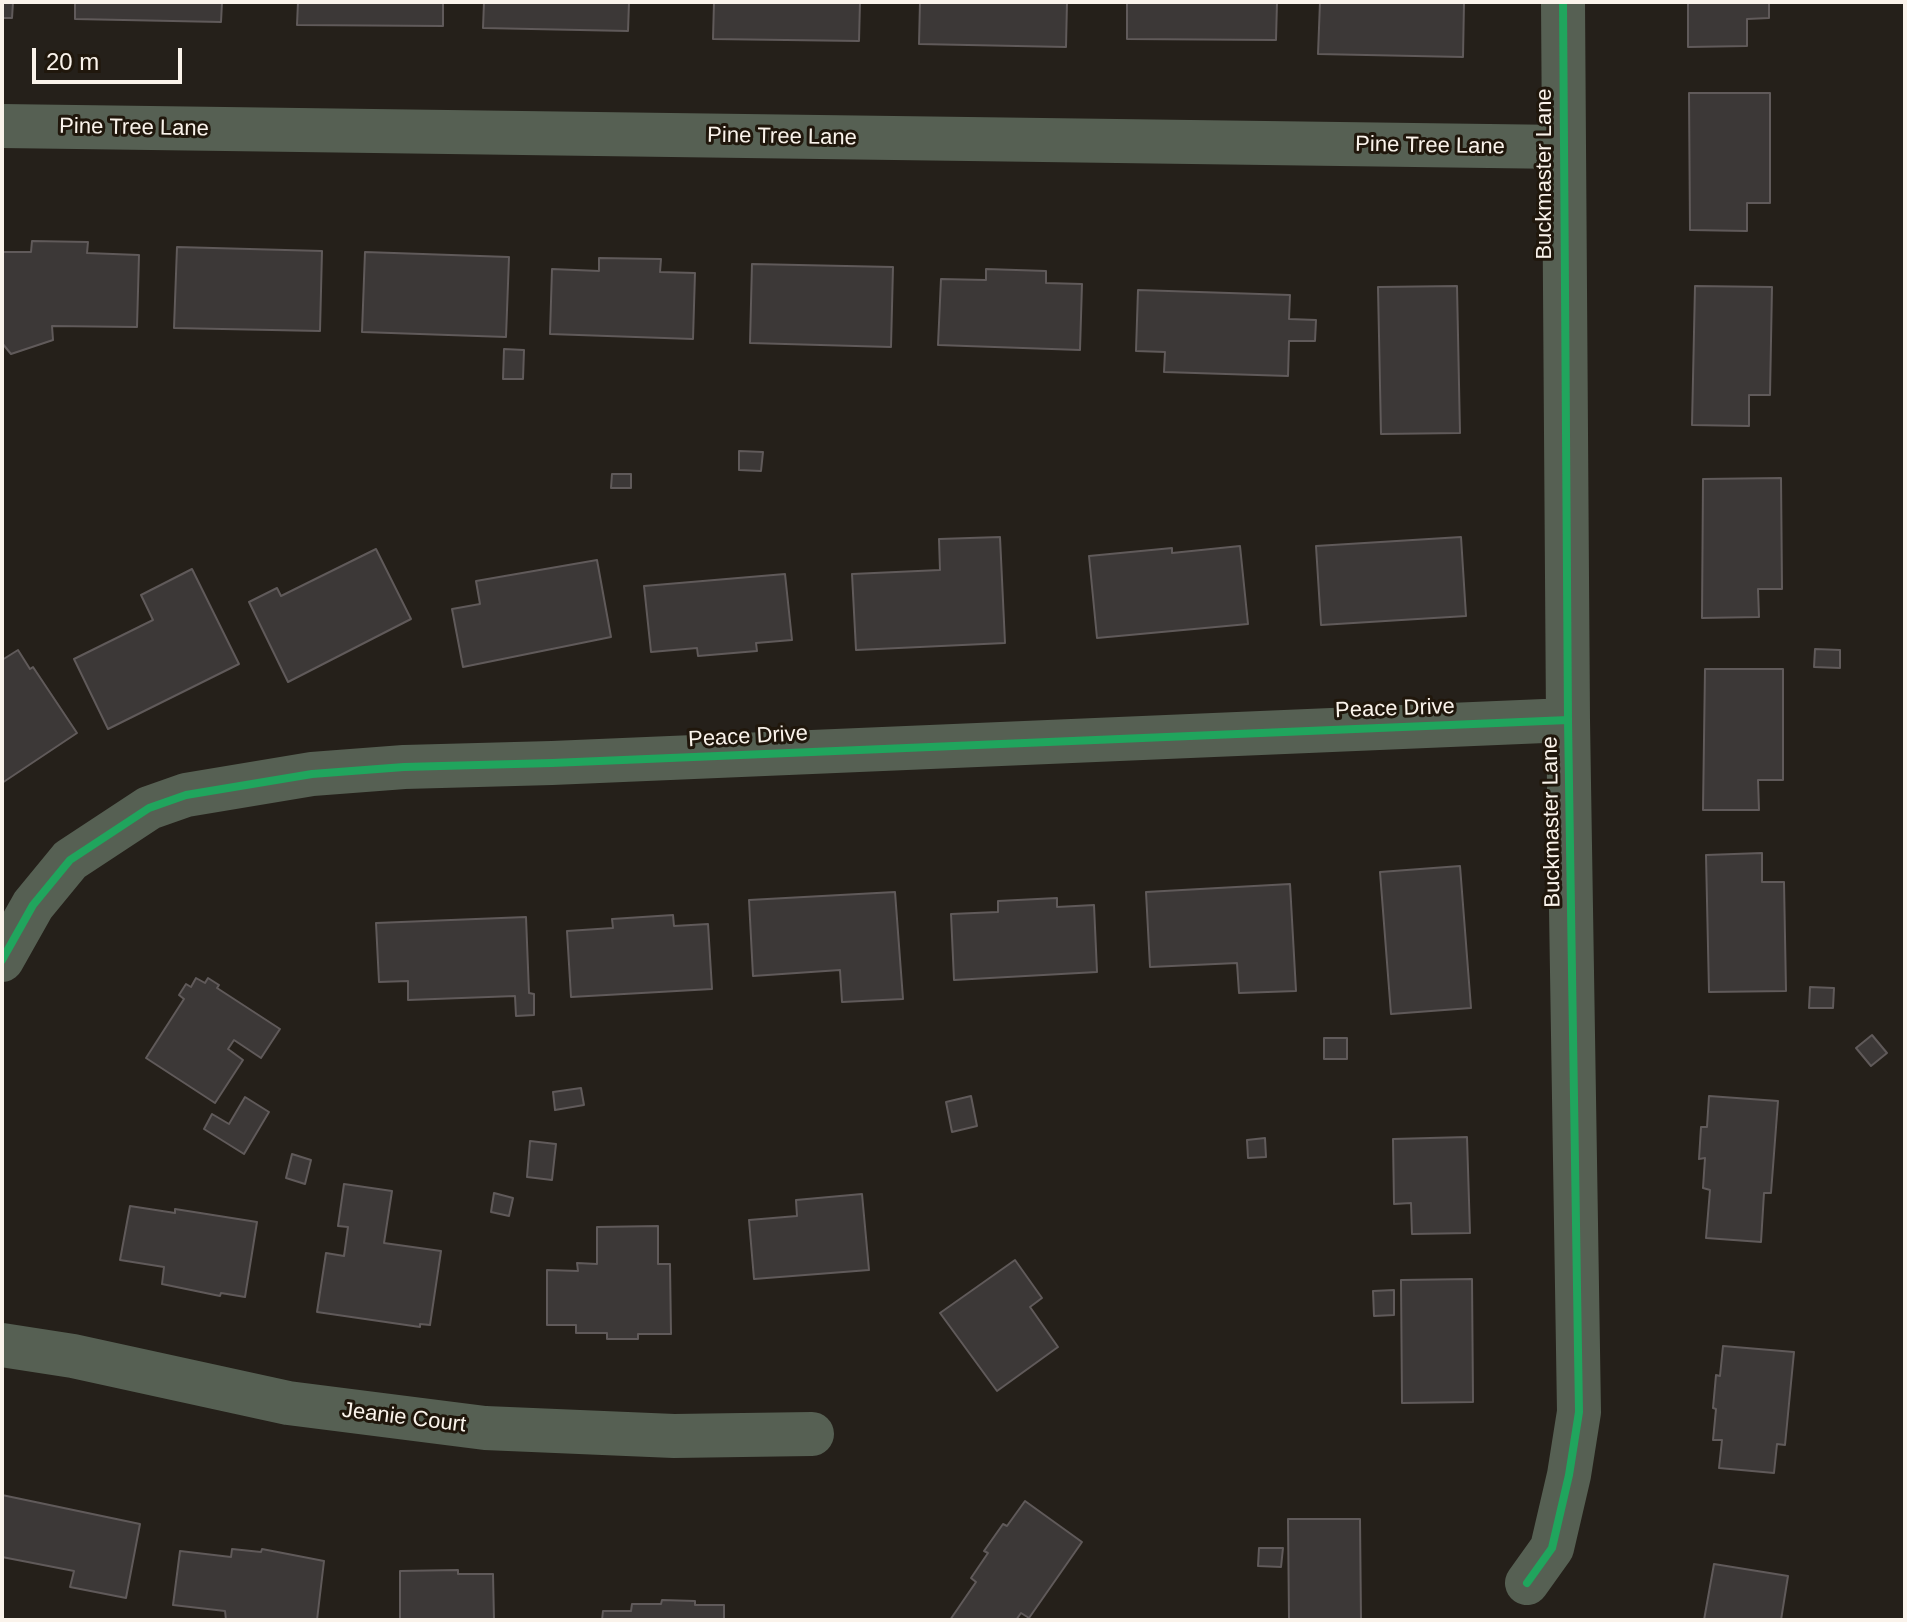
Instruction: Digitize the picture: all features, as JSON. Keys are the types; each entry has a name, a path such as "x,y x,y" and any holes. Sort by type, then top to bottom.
{"street":[{"name":"Buckmaster Lane","path":"1527,1583 1552,1548 1569,1475 1579,1412 1568,720 1563,2"},
{"name":"Pine Tree Lane","path":"2,126 1563,147"},
{"name":"Peace Drive","path":"2,960 33,905 70,860 149,808 186,795 312,774 404,767 567,763 1568,720"},
{"name":"Jeanie Court","path":"2,1345 73,1356 288,1403 485,1428 674,1436 812,1434"}],"building":[{"path":"2,2 13,2 12,18 2,18"},
{"path":"75,2 222,2 221,22 75,19"},
{"path":"298,2 443,2 443,26 297,25"},
{"path":"484,2 629,2 628,31 483,28"},
{"path":"714,2 860,2 859,41 713,39"},
{"path":"920,2 1067,2 1066,47 919,44"},
{"path":"1127,2 1277,2 1276,40 1127,39"},
{"path":"1320,2 1464,2 1463,57 1318,54"},
{"path":"1688,2 1769,2 1769,18 1747,19 1747,46 1688,47"},
{"path":"1689,93 1770,93 1770,203 1747,203 1747,231 1690,230"},
{"path":"32,241 88,242 87,253 139,255 137,327 52,326 53,340 11,354 2,343 2,252 31,252"},
{"path":"177,247 322,251 320,331 174,328"},
{"path":"365,252 509,257 506,337 362,332"},
{"path":"599,258 661,259 660,272 695,273 693,339 550,334 552,269 599,271"},
{"path":"752,264 893,267 891,347 750,343"},
{"path":"986,269 1046,271 1046,283 1082,284 1080,350 938,345 941,279 986,280"},
{"path":"1457,286 1460,433 1381,434 1378,287"},
{"path":"1695,286 1772,287 1770,395 1749,395 1749,426 1692,425"},
{"path":"1138,290 1290,295 1289,319 1316,320 1315,341 1289,341 1288,376 1164,372 1165,352 1136,351"},
{"path":"504,349 524,350 523,379 503,379"},
{"path":"739,451 763,452 761,471 739,470"},
{"path":"612,474 631,474 631,488 611,488"},
{"path":"1781,478 1782,589 1758,589 1759,617 1702,618 1703,479"},
{"path":"1000,537 1005,643 856,650 852,574 940,570 939,539"},
{"path":"1461,537 1466,616 1321,625 1316,546"},
{"path":"1240,546 1248,624 1097,638 1089,556 1172,548 1172,553"},
{"path":"376,549 411,619 288,682 249,602 277,588 281,596"},
{"path":"597,560 611,637 463,667 452,609 480,604 476,581"},
{"path":"192,569 239,664 108,729 74,659 153,620 141,595"},
{"path":"785,574 792,640 756,643 757,651 698,656 697,648 651,652 644,586"},
{"path":"1815,649 1840,650 1840,668 1814,667"},
{"path":"18,650 77,733 2,783 2,660"},
{"path":"1705,669 1783,669 1783,780 1758,780 1759,810 1703,810"},
{"path":"1762,853 1762,882 1784,882 1786,991 1709,992 1706,855"},
{"path":"1460,866 1471,1008 1391,1014 1380,872"},
{"path":"1290,884 1296,991 1239,993 1237,963 1150,967 1146,892"},
{"path":"895,892 903,999 842,1002 840,970 753,976 749,900"},
{"path":"1057,898 1057,907 1094,905 1097,972 954,980 951,914 998,912 998,901"},
{"path":"673,915 674,926 708,924 712,989 571,997 567,931 613,928 612,919"},
{"path":"526,917 529,993 534,994 534,1015 516,1016 515,996 408,1000 408,981 379,982 376,923"},
{"path":"196,978 205,983 208,978 219,985 217,988 280,1029 261,1058 234,1040 228,1049 243,1060 215,1103 146,1058 184,999 179,995 186,984 191,987"},
{"path":"1810,987 1834,988 1833,1008 1809,1008"},
{"path":"1872,1035 1887,1053 1871,1066 1856,1048"},
{"path":"1324,1038 1347,1038 1347,1059 1324,1059"},
{"path":"581,1088 584,1105 555,1110 553,1092"},
{"path":"971,1096 977,1126 952,1132 946,1102"},
{"path":"1709,1096 1778,1101 1771,1193 1764,1193 1761,1242 1706,1238 1710,1190 1703,1188 1705,1158 1699,1159 1701,1127 1707,1127"},
{"path":"245,1097 269,1112 244,1154 204,1129 212,1114 229,1124"},
{"path":"1467,1137 1470,1233 1412,1234 1411,1203 1394,1204 1393,1139"},
{"path":"1265,1138 1266,1157 1248,1158 1247,1140"},
{"path":"530,1141 556,1144 552,1180 527,1177"},
{"path":"292,1154 311,1160 305,1184 286,1178"},
{"path":"344,1184 392,1191 384,1243 441,1251 430,1325 420,1324 420,1327 317,1312 326,1253 344,1256 348,1227 338,1226"},
{"path":"494,1193 513,1198 509,1216 491,1212"},
{"path":"862,1194 869,1270 754,1279 749,1220 797,1216 796,1200"},
{"path":"130,1206 175,1213 175,1209 257,1222 245,1297 221,1293 220,1296 162,1284 164,1267 120,1260"},
{"path":"658,1226 658,1264 670,1264 671,1334 638,1334 638,1339 607,1339 607,1333 576,1333 576,1325 547,1325 547,1270 578,1271 577,1263 597,1264 597,1227"},
{"path":"1015,1260 1042,1298 1030,1307 1058,1347 997,1391 940,1313"},
{"path":"1472,1279 1473,1402 1402,1403 1401,1280"},
{"path":"1394,1290 1394,1315 1374,1316 1373,1291"},
{"path":"1723,1346 1794,1352 1785,1445 1777,1444 1774,1473 1719,1468 1722,1440 1713,1440 1716,1409 1713,1408"},
{"path":"2,1495 140,1524 126,1598 70,1587 74,1571 2,1557"},
{"path":"1025,1501 1082,1542 1029,1618 1021,1613 1016,1620 950,1620 976,1582 971,1578 988,1553 984,1551 1003,1524 1007,1526"},
{"path":"1288,1519 1360,1519 1361,1620 1289,1620"},
{"path":"1259,1548 1283,1548 1281,1567 1258,1566"},
{"path":"232,1549 261,1552 262,1549 324,1561 317,1620 226,1620 225,1611 173,1605 180,1551 231,1557"},
{"path":"1714,1564 1788,1576 1781,1620 1704,1620"},
{"path":"458,1570 458,1574 493,1574 494,1620 400,1620 400,1571"},
{"path":"662,1600 724,1605 724,1620 602,1620 603,1611 631,1611 632,1604 661,1604"}],"cycle path":[{"path":"1527,1583 1552,1548 1569,1475 1579,1412 1568,720 1563,2"},
{"path":"2,960 33,905 70,860 149,808 186,795 312,774 404,767 1568,720"}]}
